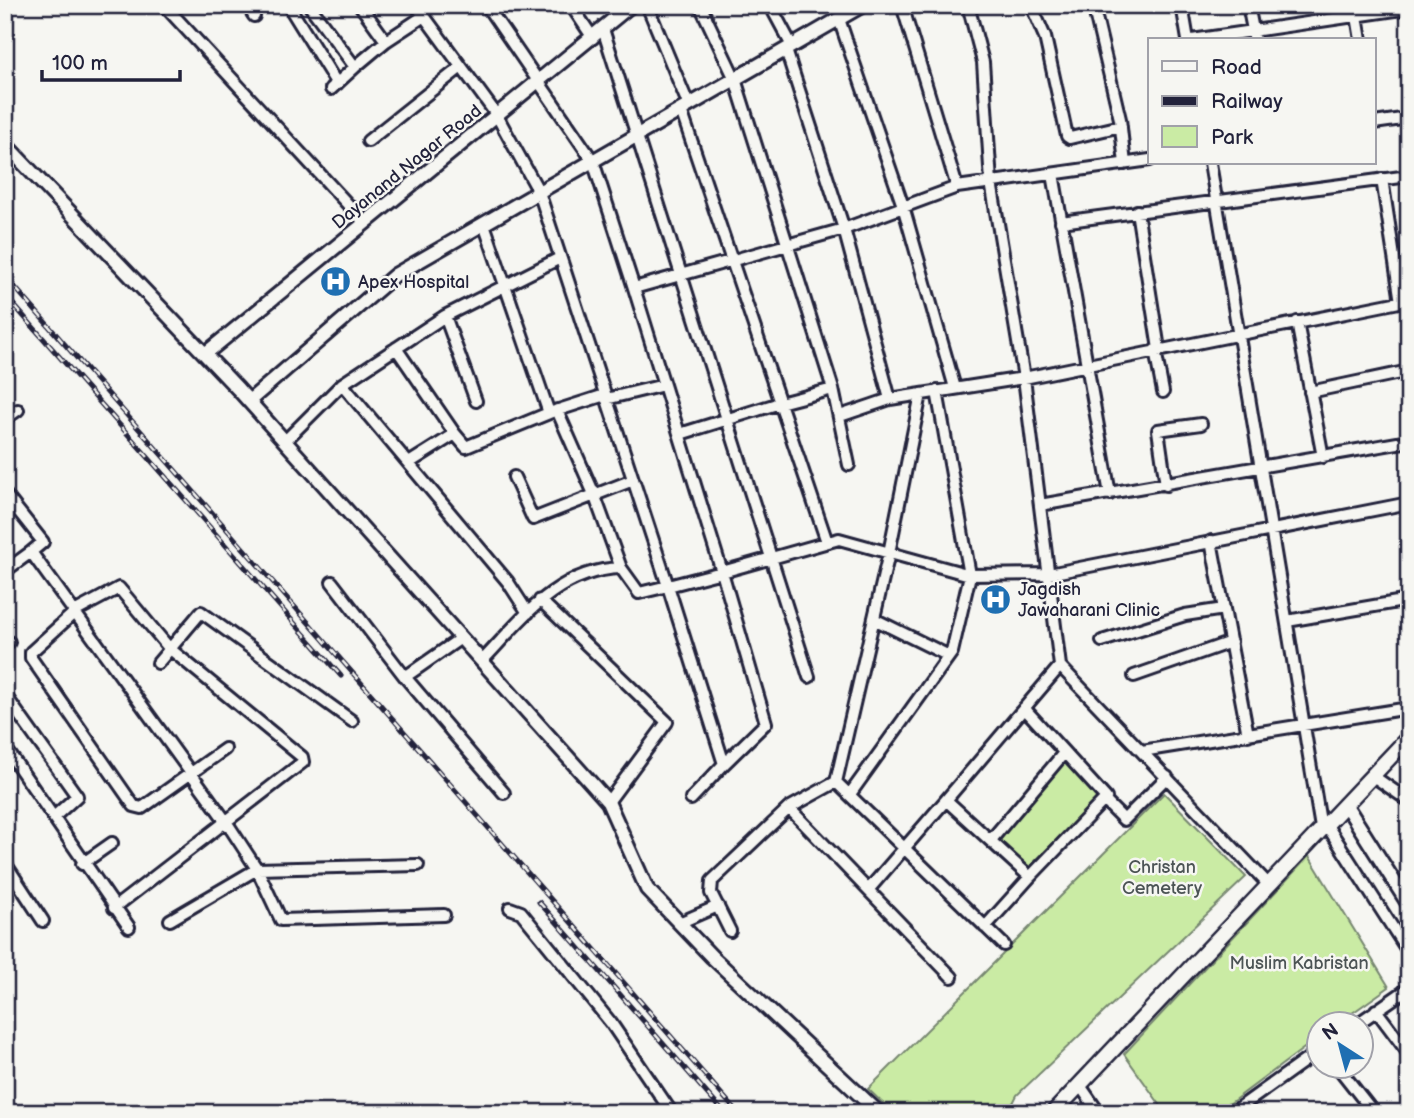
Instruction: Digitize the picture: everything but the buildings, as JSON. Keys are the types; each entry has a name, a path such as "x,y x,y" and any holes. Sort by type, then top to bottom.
{"main road":[{"path":"1053,1113 1409,737"}],"street":[{"path":"164,5 365,223"},
{"path":"247,5 254,16"},
{"path":"309,5 355,67"},
{"path":"360,5 386,41"},
{"path":"416,5 497,116 539,192 724,764"},
{"path":"486,5 593,161 680,434 766,723 691,799"},
{"path":"571,5 598,33 636,137 729,419 809,677"},
{"name":"Dayanand Nagar Road","path":"205,355 631,5"},
{"path":"648,5 685,108 827,542"},
{"path":"700,5 735,79 833,390 849,465"},
{"path":"770,5 789,48 844,229 890,398"},
{"path":"249,401 395,275 789,48 844,13 863,5"},
{"path":"902,5 957,187"},
{"path":"968,5 983,62 991,182 1024,377 1060,666 1268,884"},
{"path":"1031,5 1045,37 1067,136 1070,138 1121,126"},
{"path":"1093,5 1121,126 1125,164"},
{"path":"1182,5 1190,38"},
{"path":"1248,5 1254,36"},
{"path":"290,8 334,86 386,41 424,16"},
{"path":"1222,38 1254,36 1409,8"},
{"path":"844,13 955,388"},
{"path":"1357,16 1361,38"},
{"path":"368,141 461,67"},
{"path":"1376,124 1409,118"},
{"path":"5,144 249,401 608,802 647,889 679,923 879,1113"},
{"path":"634,288 844,229 957,187 1148,159"},
{"path":"1210,164 1304,727 1324,826 1409,953"},
{"path":"1052,174 1110,494"},
{"path":"1061,222 1409,176"},
{"path":"840,415 890,398 1024,377 1405,301 1382,179"},
{"path":"1137,211 1163,392"},
{"path":"484,224 553,412 594,494 621,568 639,593 839,538 970,575 1049,574 1409,503"},
{"path":"285,441 342,383 445,316 560,258"},
{"path":"445,316 476,401"},
{"path":"1297,321 1323,457"},
{"path":"397,348 454,434 466,447 553,412 664,385"},
{"path":"1311,392 1409,372"},
{"path":"342,383 508,582 528,613"},
{"path":"680,434 780,403 833,390"},
{"path":"850,794 949,656 970,575 937,391"},
{"path":"730,931 711,893 712,881 789,808 836,782 890,552 920,394"},
{"path":"5,419 18,410"},
{"path":"1166,485 1158,430 1201,424"},
{"path":"409,463 454,434"},
{"path":"1040,505 1409,441"},
{"path":"514,477 533,519 633,480"},
{"path":"5,494 43,542 5,571"},
{"path":"1211,541 1248,735"},
{"path":"31,552 227,823 257,869 281,919 444,915"},
{"path":"482,661 547,592 601,569 621,568"},
{"path":"332,582 405,677 504,793"},
{"path":"114,908 303,762 302,757 169,648 119,588 76,611 29,655 92,750 138,808 225,749"},
{"path":"540,600 667,722 608,802"},
{"path":"1287,621 1409,600"},
{"path":"1102,641 1185,615 1224,609"},
{"path":"158,663 201,612 352,721"},
{"path":"874,619 949,656"},
{"path":"405,677 461,638"},
{"path":"1134,676 1231,642"},
{"path":"869,889 1060,666"},
{"path":"5,695 77,796 55,816"},
{"path":"985,927 1107,798 1024,708"},
{"path":"1142,751 1409,708"},
{"path":"5,747 55,816 82,864 129,927"},
{"path":"991,840 1065,752"},
{"path":"1373,775 1409,801"},
{"path":"1104,800 1124,820 1167,777"},
{"path":"836,782 1004,946"},
{"path":"946,800 1030,877"},
{"path":"1345,804 1409,905"},
{"path":"789,808 952,977"},
{"path":"82,864 112,844"},
{"path":"5,863 43,921"},
{"path":"170,920 257,869 418,865"},
{"path":"679,923 718,906"},
{"path":"510,908 521,912 611,1023 672,1113"},
{"path":"1409,988 1376,1010 1409,1054"},
{"path":"1233,1113 1306,1059"},
{"path":"1347,1080 1368,1111"},
{"path":"1079,1084 1099,1113"}],"green space":[{"path":"1064,760 1101,796 1029,867 998,839"},
{"name":"Christan Cemetery","path":"1164,793 1246,877 1017,1095 1008,1113 893,1113 868,1089"},
{"name":"Muslim Kabristan","path":"1309,856 1389,987 1356,1010 1306,1010 1306,1047 1217,1113 1166,1113 1124,1054"}],"railway":[{"path":"5,276 738,1113"},
{"path":"5,295 341,676"},
{"path":"539,902 724,1113"}],"place":[{"name":"Apex Hospital","path":"335,282"},
{"name":"Jagdish Jawaharani Clinic","path":"995,599"}]}
